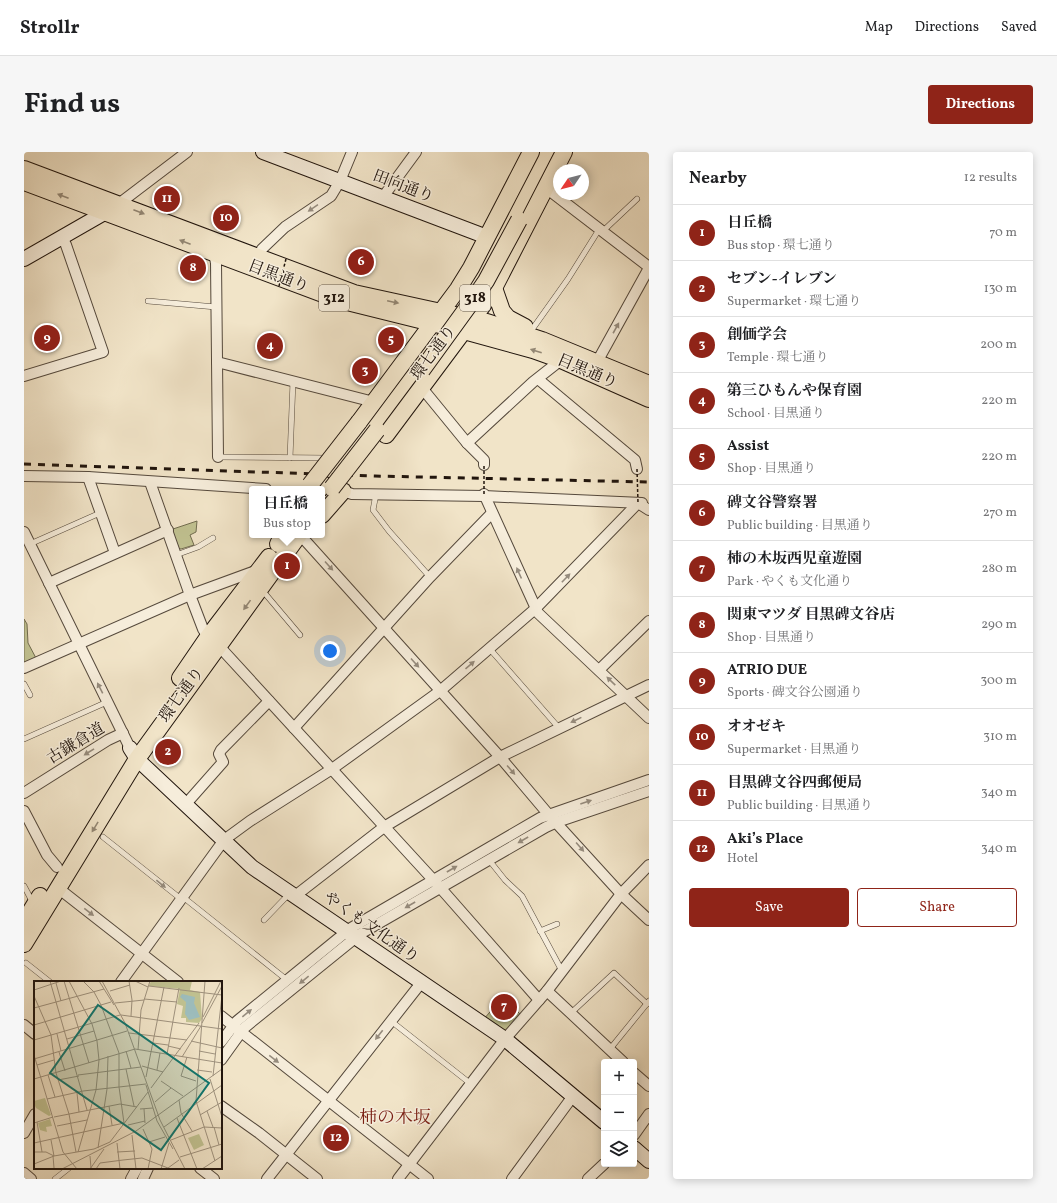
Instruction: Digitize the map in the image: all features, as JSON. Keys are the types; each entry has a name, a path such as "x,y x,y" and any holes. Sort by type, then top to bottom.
{"main road":[{"path":"373,428 374,402 416,362 437,318 458,289 531,152"},
{"name":"環七通り","path":"514,218 540,152"},
{"name":"環七通り","path":"325,486 373,428 416,362 477,278 554,152"},
{"path":"324,486 331,458 373,428 422,388 469,325 494,288 564,152"},
{"name":"目黒通り","path":"24,169 214,253 338,300 399,316 437,318"},
{"name":"目黒通り","path":"24,182 112,208 259,257 354,293 437,318 469,325 537,335 649,384"},
{"path":"494,288 502,311 508,318 537,335"},
{"path":"399,316 407,324 410,332 416,362"},
{"name":"目黒通り","path":"469,325 561,360 649,399"},
{"name":"環七通り","path":"24,922 57,867 134,753 213,641 260,570 283,541 294,538"},
{"name":"環七通り","path":"213,641 260,588 283,541"},
{"name":"環七通り","path":"24,944 58,888 134,753"}],"street":[{"path":"24,260 112,208 187,152"},
{"name":"田向通り","path":"263,152 487,237"},
{"path":"259,257 262,249 285,227 331,196 340,181 352,152"},
{"path":"384,197 416,152"},
{"path":"546,188 649,267 597,362"},
{"path":"24,376 103,352 66,245 62,238"},
{"path":"214,253 216,263 218,457"},
{"path":"467,443 561,360"},
{"path":"217,362 374,402"},
{"path":"538,379 635,460 637,469"},
{"path":"422,388 467,443 484,460 484,465"},
{"path":"24,476 88,477 249,488"},
{"path":"88,477 115,553"},
{"path":"150,482 203,629 440,888 539,1000"},
{"path":"325,488 352,494 484,495 649,503"},
{"path":"484,495 535,609 649,718"},
{"path":"638,503 649,510"},
{"path":"122,981 224,840 250,821 332,769 440,690 535,609 638,503"},
{"path":"294,728 430,577 492,513"},
{"path":"49,583 168,530"},
{"path":"304,538 500,757 549,815 621,894 649,920"},
{"path":"26,539 134,753"},
{"path":"24,668 190,595 260,570"},
{"path":"599,670 649,621"},
{"path":"293,894 384,827 500,757 649,685"},
{"path":"185,805 223,762 219,754 222,750 269,701"},
{"name":"古鎌倉道","path":"24,793 108,740 123,733"},
{"name":"やくも文化通り","path":"134,753 185,805 252,867 505,1039 601,1119"},
{"path":"222,1041 232,1026 287,980 351,934 432,880 549,815 649,780"},
{"path":"222,1059 244,1028 351,934 440,888 557,822 649,791"},
{"path":"24,811 47,854 57,867"},
{"path":"398,1179 505,1039 547,991 621,894 649,864"},
{"path":"58,888 177,981"},
{"path":"267,1179 421,983"},
{"path":"547,991 620,1059"},
{"path":"222,1017 428,1179"},
{"path":"24,1025 34,1033"},
{"path":"637,1076 649,1086"},
{"path":"512,1179 573,1096"},
{"path":"222,1107 287,1154 317,1179"},
{"path":"636,1131 649,1114"},
{"path":"24,1133 34,1116"},
{"path":"637,1151 649,1161"},
{"path":"588,1179 601,1167"},
{"path":"131,1179 136,1169"},
{"path":"143,1179 148,1169"},
{"path":"201,1169 214,1179"},
{"path":"24,1173 31,1179"}],"lane":[{"path":"537,335 568,279 601,230 637,199"},
{"path":"148,301 216,307"},
{"path":"290,458 292,381"},
{"path":"218,457 331,458"},
{"path":"376,494 373,510 389,531 430,577"},
{"path":"26,539 100,513"},
{"path":"176,555 198,547 213,538"},
{"path":"260,588 300,635"},
{"path":"490,648 559,728"},
{"path":"24,684 30,695"},
{"path":"24,739 107,702"},
{"path":"103,837 287,980"},
{"path":"489,860 505,880 522,896 562,971"},
{"path":"24,886 34,906"},
{"path":"264,920 293,894"},
{"path":"540,931 556,924"},
{"path":"26,963 49,981"},
{"path":"571,1013 614,973 648,1003 610,1049"},
{"path":"391,1021 471,1084"},
{"path":"55,1179 68,1169"}],"path":[{"path":"279,286 286,259"},
{"path":"484,465 484,495"},
{"path":"637,469 638,503"}],"green space":[{"path":"197,521 196,532 190,535 194,545 181,549 177,548 170,530"},
{"path":"24,619 27,624 28,643 37,660 24,666"},
{"path":"503,997 523,1017 505,1036 483,1020"}],"railway":[{"path":"24,464 375,476 649,482"}],"place":[{"name":"目黒碑文谷四郵便局","path":"167,199"},
{"name":"オオゼキ","path":"226,218"},
{"name":"碑文谷警察署","path":"361,262"},
{"name":"関東マツダ 目黒碑文谷店","path":"193,268"},
{"name":"ATRIO DUE","path":"47,338"},
{"name":"Assist","path":"391,340"},
{"name":"第三ひもんや保育園","path":"270,346"},
{"name":"創価学会","path":"365,371"},
{"name":"日丘橋","path":"287,566"},
{"name":"セブン-イレブン","path":"168,752"},
{"name":"柿の木坂西児童遊園","path":"504,1007"},
{"name":"Aki’s Place","path":"336,1138"}],"district":[{"name":"柿の木坂","path":"395,1118"}]}
